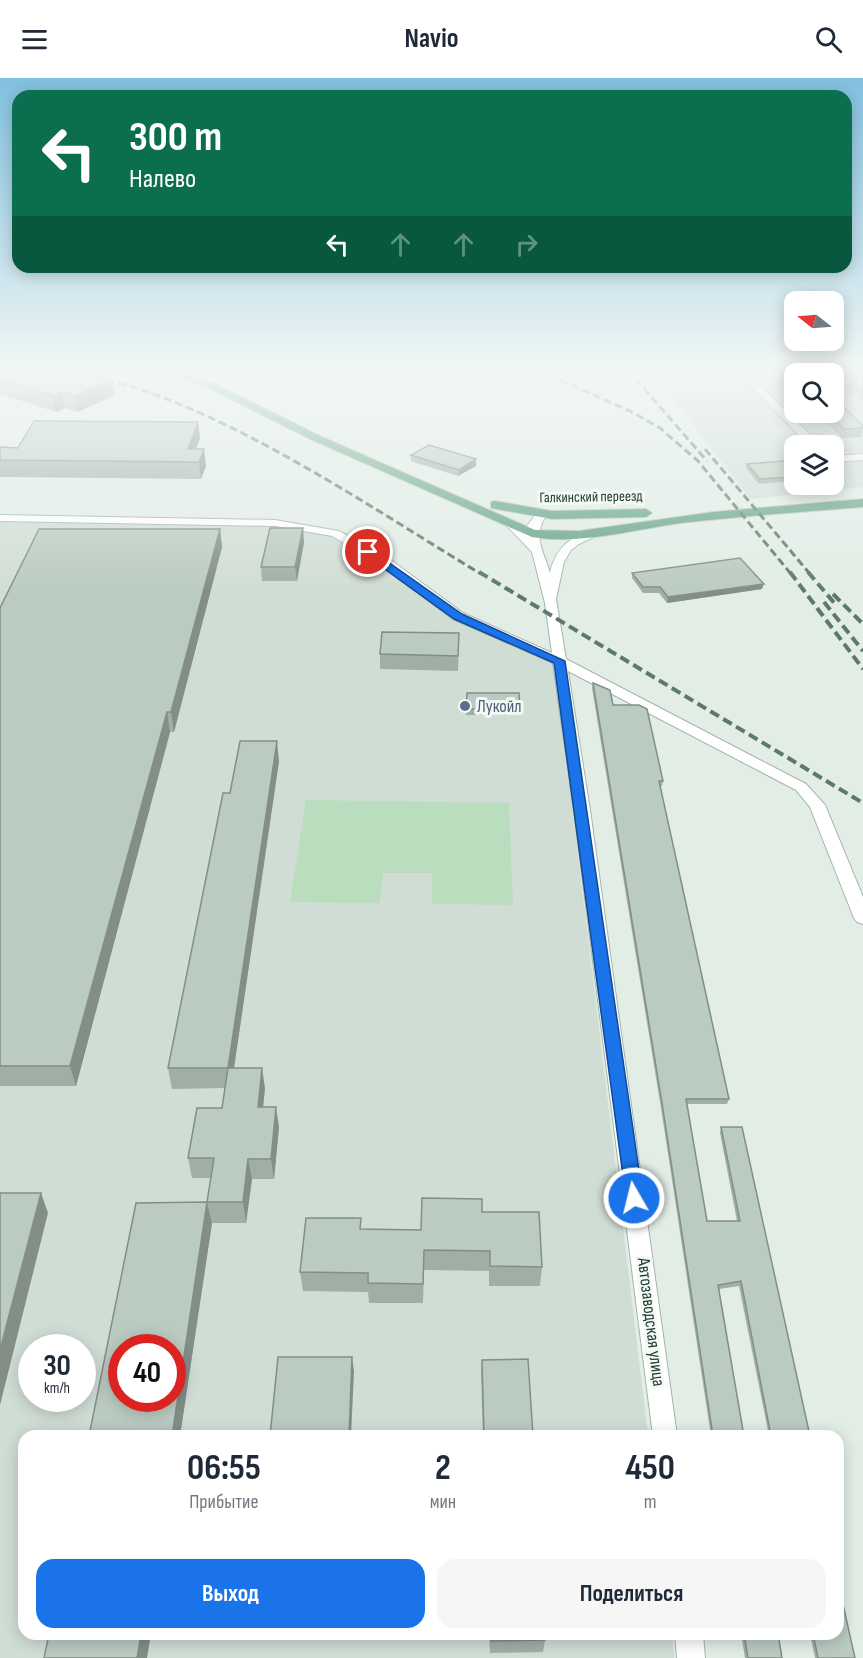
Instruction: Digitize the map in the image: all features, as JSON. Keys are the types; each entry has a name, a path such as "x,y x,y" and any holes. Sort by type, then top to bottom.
{"main road":[{"name":"Галкинский переезд","path":"329,444 509,522"},
{"name":"Галкинский переезд","path":"348,444 489,504 540,516 672,512 863,497"},
{"name":"Галкинский переезд","path":"532,539 664,521 863,503"}],"street":[{"path":"844,458 863,457"},
{"path":"532,539 533,526 540,516"},
{"path":"0,518 275,523 335,533 384,561 458,616 559,661 801,787 817,805 863,918"},
{"path":"509,522 532,539 538,552 551,603"},
{"path":"551,603 558,561 568,544 609,529"},
{"name":"Автозаводская улица","path":"551,603 583,821 664,1430"},
{"path":"689,1640 692,1658"}],"shaded area":[{"path":"708,444 784,444 784,495 788,495 750,499"},
{"path":"844,444 863,444 863,487 844,489"},
{"path":"0,521 275,525 332,534 384,565 455,618 555,663 647,1430 18,1430 18,1640 672,1640 674,1658 0,1658"}],"green space":[{"path":"306,800 509,803 513,905 432,904 432,873 383,873 380,903 290,902"}],"building":[{"path":"21,444 190,444 188,449 204,449 199,462 0,460 0,447 18,448"},
{"path":"429,445 476,459 459,470 411,455"},
{"path":"784,461 784,478 760,479 747,464"},
{"path":"270,528 303,528 295,567 261,567"},
{"path":"39,529 220,529 171,712 167,712 70,1066 0,1066 0,608"},
{"path":"740,558 764,584 668,597 660,587 643,587 632,573"},
{"path":"382,632 459,633 458,656 380,654"},
{"path":"593,683 610,690 613,705 639,705 647,709 663,781 659,781 729,1099 686,1099 707,1221 740,1221 721,1127 742,1127 809,1430 770,1430 741,1281 718,1285 743,1430 712,1430 662,1103"},
{"path":"467,693 519,693 520,709 466,709"},
{"path":"240,741 277,741 228,1068 168,1068 223,793 230,793"},
{"path":"228,1068 262,1068 258,1107 276,1107 271,1159 248,1159 243,1202 207,1202 214,1158 188,1158 197,1108 222,1108"},
{"path":"0,1193 41,1193 0,1350"},
{"path":"422,1198 482,1199 482,1212 539,1212 542,1267 490,1266 490,1251 424,1250 423,1284 368,1283 368,1273 300,1272 306,1218 361,1218 360,1229 421,1230"},
{"path":"207,1202 186,1342 186,1334 110,1334 136,1203"},
{"path":"108,1342 108,1412 176,1412 173,1430 90,1430 94,1412 96,1412 96,1401"},
{"path":"278,1357 352,1357 349,1430 271,1430"},
{"path":"528,1359 533,1430 484,1430 482,1360"},
{"path":"844,1609 855,1658 818,1658 814,1640 844,1640"},
{"path":"48,1640 140,1640 137,1658 44,1658"},
{"path":"491,1640 545,1640 491,1641"},
{"path":"745,1640 779,1640 782,1658 748,1658"}],"railway":[{"path":"262,444 324,478 481,574"},
{"path":"678,444 698,461 791,574"},
{"path":"692,444 707,461"},
{"path":"705,449 810,574"},
{"path":"479,572 863,803"},
{"path":"790,572 863,669"},
{"path":"808,572 836,605"},
{"path":"833,594 863,624"},
{"path":"824,602 863,651"}],"place":[{"name":"Лукойл","path":"465,706"}],"route":[{"path":"368,552 384,561 458,616 559,661 582,810 634,1198"}]}
